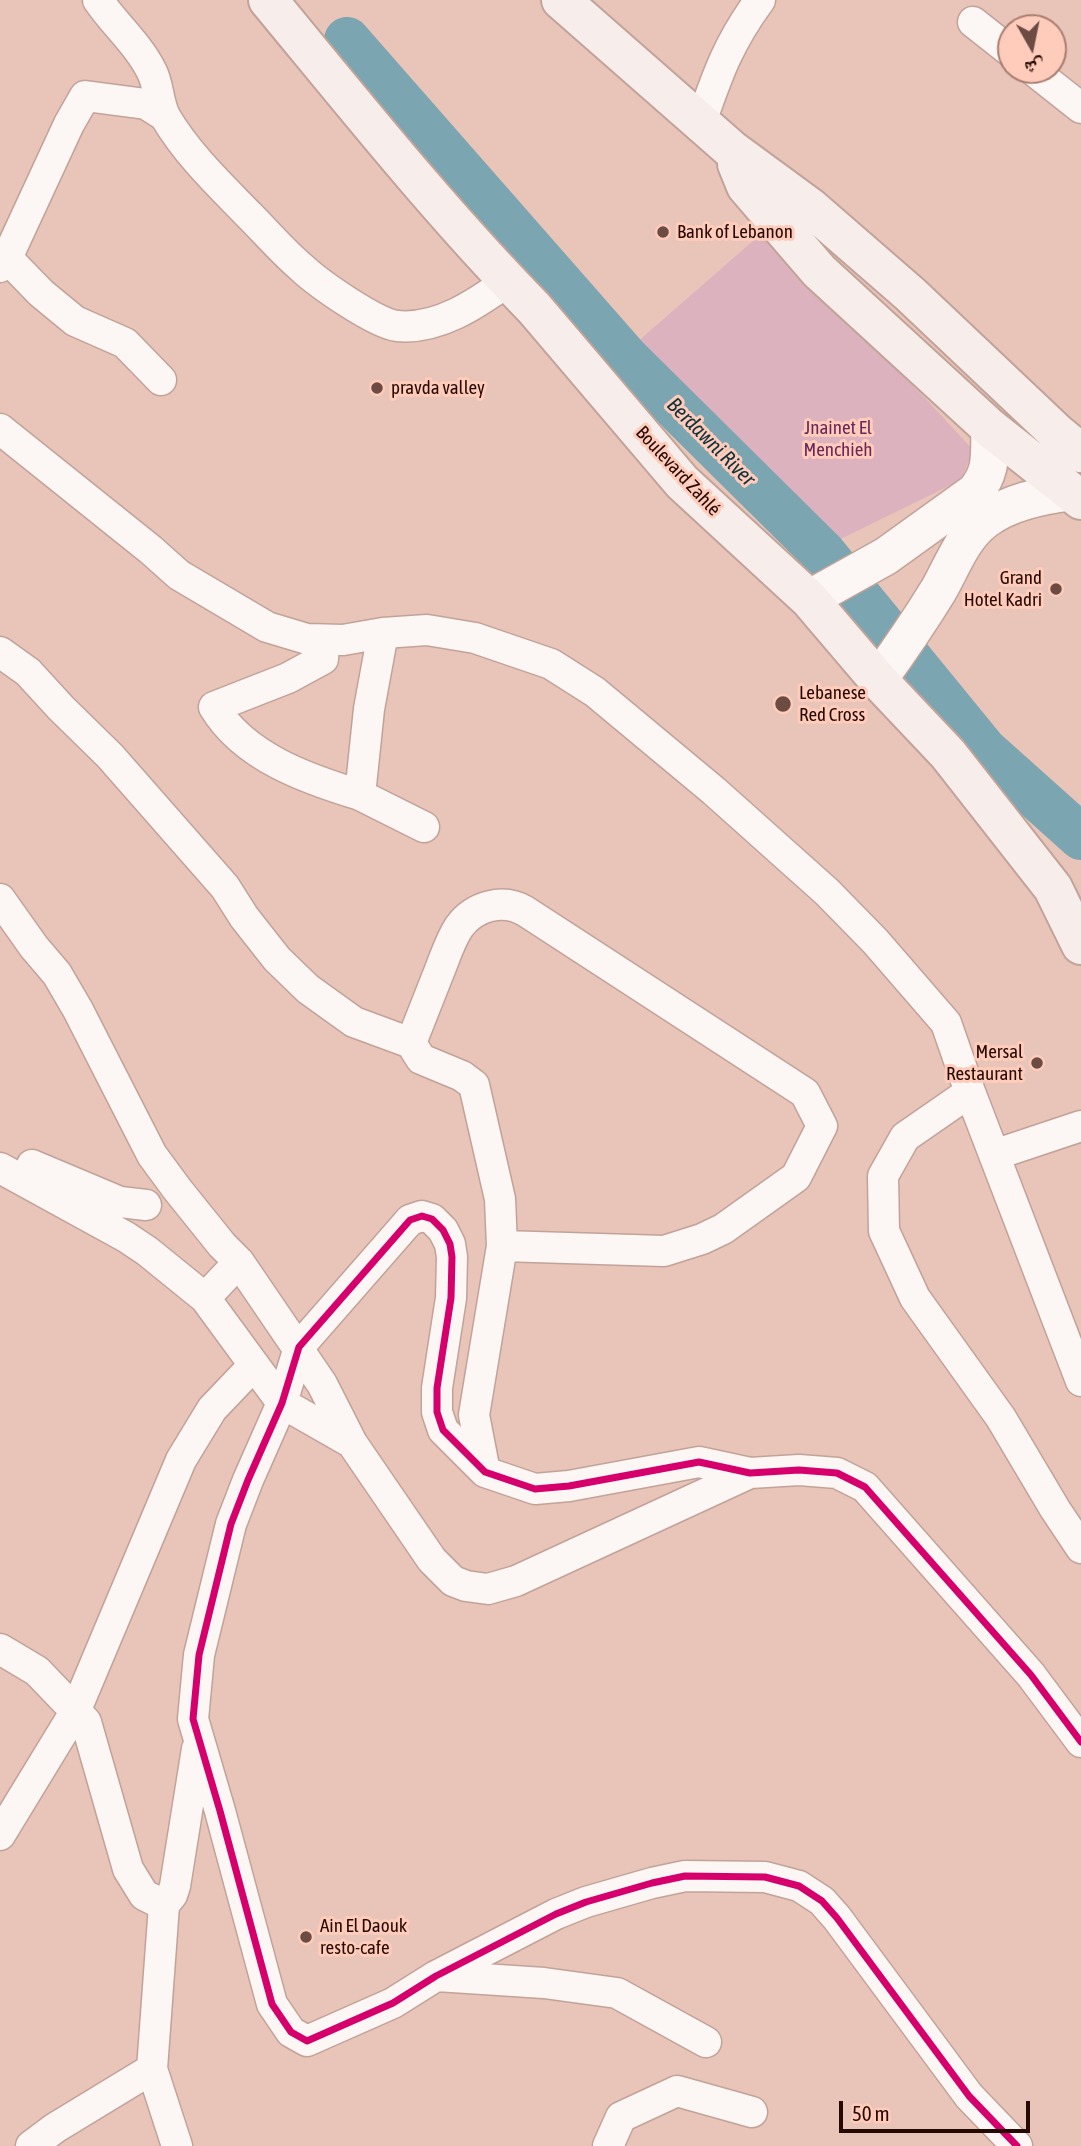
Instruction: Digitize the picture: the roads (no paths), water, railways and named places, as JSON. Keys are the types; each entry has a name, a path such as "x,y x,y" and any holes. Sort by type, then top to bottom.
{"main road":[{"name":"Boulevard Zahlé","path":"268,0 381,136 534,308 682,482 817,595 886,670 1053,888 1081,945"},
{"path":"561,0 732,150 811,208 880,268 1081,453"},
{"path":"732,150 746,186 819,271 990,428 1076,496"}],"street":[{"path":"98,0 110,19 136,46 152,73 165,116 191,153 303,270 358,308 382,322 395,326 414,326 460,313 508,281"},
{"path":"701,122 728,50 740,27 760,0"},
{"path":"973,22 997,41"},
{"path":"1051,84 1081,108"},
{"path":"161,380 125,342 75,321 4,262 69,124 85,96 146,104 165,116"},
{"path":"817,595 889,554 975,492 985,480 988,470 990,428"},
{"path":"0,429 179,575 267,627 307,639 324,640 427,630 475,638 551,664 595,692 714,791 807,874 875,940 946,1023 1081,1381"},
{"path":"886,670 937,593 971,532 986,519 1033,498 1076,496"},
{"path":"889,554 914,556 926,561 937,573 937,593"},
{"path":"360,794 369,709 383,633"},
{"path":"324,640 323,659 288,678 214,707 225,724 268,758 320,783 360,794 424,827"},
{"path":"0,652 28,671 110,756 225,887 244,917 277,959 308,989 354,1022 411,1043 421,1059 462,1076 474,1085 500,1199 502,1246 474,1415 485,1472"},
{"path":"0,899 57,974 152,1155 222,1245 239,1262 299,1347 322,1384 352,1443 432,1560 453,1581 488,1589 516,1581 750,1473"},
{"path":"411,1043 458,928 474,913 489,906 507,904 526,911 805,1093 822,1126 796,1177 723,1229 702,1239 664,1251 502,1246"},
{"path":"970,1092 905,1137 883,1176 884,1231 915,1298 1001,1418 1081,1548"},
{"path":"995,1155 1081,1126"},
{"path":"0,1148 47,1173 120,1202 146,1205 177,1189"},
{"path":"0,1168 138,1246 205,1298 282,1403 352,1443"},
{"path":"138,1246 146,1205"},
{"path":"1017,2146 970,2096 822,1901 799,1886 765,1877 685,1876 586,1902 556,1914 436,1976 393,2003 307,2041 291,2032 272,2004 220,1811 198,1742 193,1719 199,1655 231,1524 282,1403 299,1347 410,1220 422,1216 432,1219 443,1230 450,1244 452,1257 451,1298 437,1388 437,1412 443,1430 485,1472 535,1489 569,1486 699,1462 750,1473 799,1471 837,1474 865,1487 1031,1675 1081,1742"},
{"path":"205,1298 239,1262"},
{"path":"0,1835 75,1712 181,1460 212,1409 254,1365"},
{"path":"0,1649 37,1671 86,1722 128,1870 144,1895 164,1905"},
{"path":"177,2146 152,2069 164,1905 175,1886 198,1742"},
{"path":"436,1976 544,1983 617,1993 706,2042"},
{"path":"31,2146 152,2069"},
{"path":"608,2146 621,2117 677,2091 752,2112"}],"waterway":[{"name":"Berdawni River","path":"347,40 625,357 823,553 984,750 1081,837"}],"place":[{"name":"Bank of Lebanon","path":"663,232"},
{"name":"pravda valley","path":"377,388"},
{"name":"Grand Hotel Kadri","path":"1056,589"},
{"name":"Lebanese Red Cross","path":"783,704"},
{"name":"Mersal Restaurant","path":"1037,1063"},
{"name":"Ain El Daouk resto-cafe","path":"306,1937"}],"park label":[{"name":"Jnainet El Menchieh","path":"838,439"}]}
